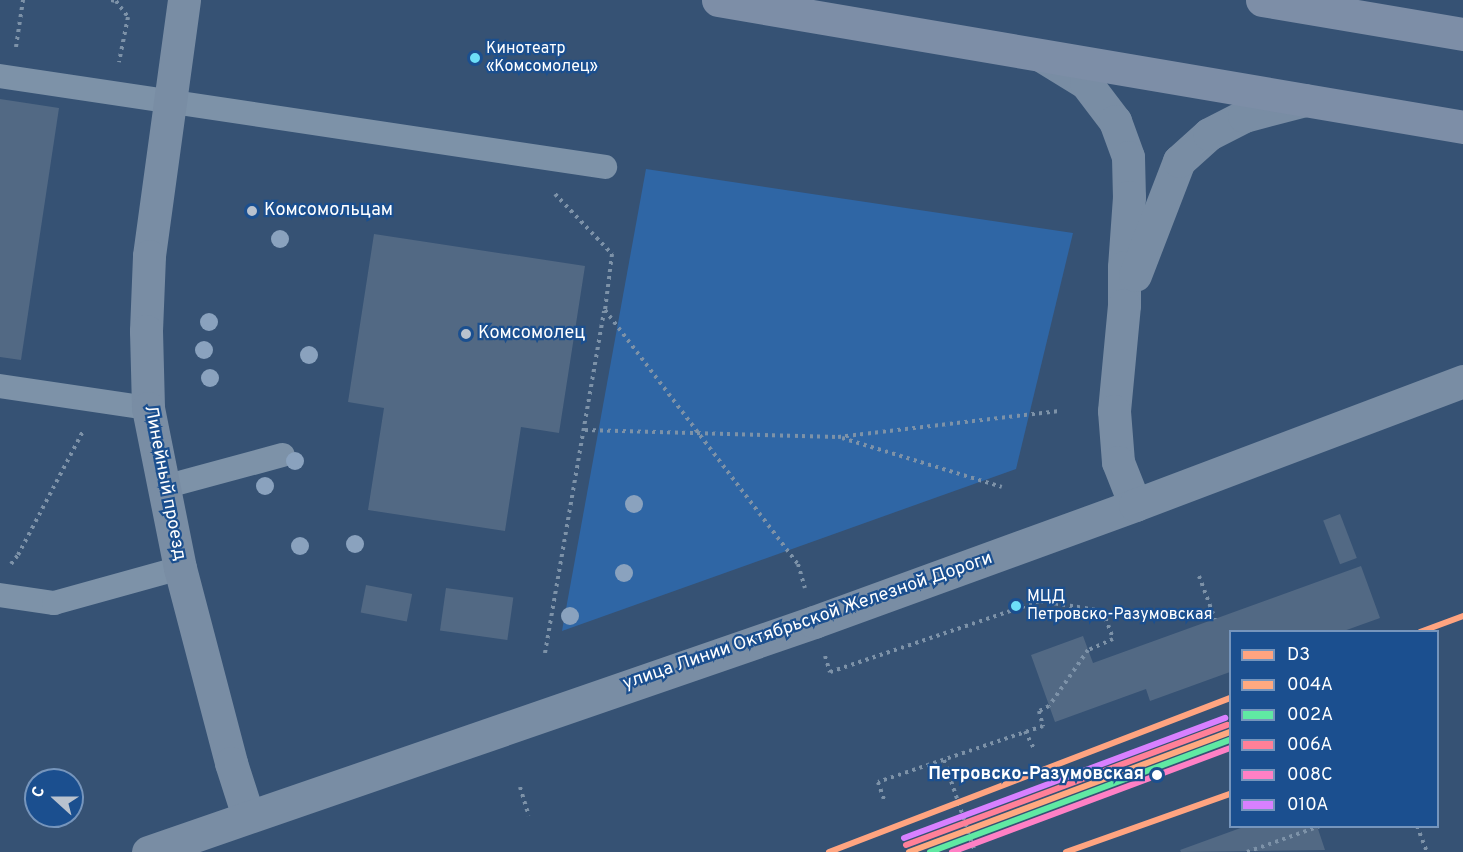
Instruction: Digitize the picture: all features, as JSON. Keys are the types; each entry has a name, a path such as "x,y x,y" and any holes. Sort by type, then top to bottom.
{"main road":[{"path":"718,0 1463,127"},
{"path":"1262,0 1463,34"}],"street":[{"name":"Линейный проезд","path":"184,0 149,256 146,331 148,408 180,568 231,763 248,816"},
{"path":"1042,56 1086,83 1115,121 1128,157 1129,197 1124,305 1114,411 1118,462 1135,505"},
{"path":"1124,305 1151,228 1179,161 1209,134 1244,116 1305,100"},
{"name":"улица Линии Октябрьской Железной Дороги","path":"148,852 814,622 1135,505 1463,381"}],"lane":[{"path":"6,77 605,167"},
{"path":"0,386 148,408"},
{"path":"164,487 283,455"},
{"path":"0,595 54,603 180,568"}],"path":[{"path":"6,77 23,0"},
{"path":"111,0 116,1 128,18 114,94"},
{"path":"518,154 612,254 585,430 545,653"},
{"path":"605,310 798,564"},
{"path":"6,569 18,555 99,401"},
{"path":"585,430 838,437 1059,411"},
{"path":"838,437 1002,487"},
{"path":"1199,576 1215,619"},
{"path":"830,672 1040,601 1103,611 1113,639 1088,650 1050,706 1039,711 1043,726 878,782 885,802"},
{"path":"1025,731 1034,749"},
{"path":"944,760 975,852"},
{"path":"520,787 529,816"},
{"path":"1247,852 1314,828"},
{"path":"1418,828 1427,852"}],"shaded area":[{"path":"646,169 1073,233 1016,469 562,631"}],"building":[{"path":"0,99 59,108 21,360 0,357"},
{"name":"Комсомолец","path":"374,234 585,266 559,433 521,427 505,531 368,510 384,408 348,402"},
{"path":"1340,514 1357,558 1340,564 1323,520"},
{"path":"1361,566 1380,618 1347,630 1229,630 1229,672 1150,701 1146,689 1055,722 1031,655 1083,636 1093,663"},
{"path":"366,585 412,594 407,621 361,612"},
{"path":"446,588 513,597 507,640 440,631"},
{"path":"1240,828 1318,828 1325,850 1181,852 1180,850"}],"transit line":[{"name":"D3","path":"1425,630 1463,616"},
{"name":"D3","path":"829,852 1229,698"},
{"name":"010А","path":"904,838 1225,718"},
{"name":"006А","path":"906,845 1227,725"},
{"name":"004А","path":"909,852 1229,732"},
{"name":"002А","path":"930,852 1229,740"},
{"name":"008С","path":"952,852 1229,748"},
{"name":"D3","path":"1066,852 1229,794"}],"place":[{"name":"Кинотеатр «Комсомолец»","path":"475,58"},
{"name":"Комсомольцам","path":"252,211"},
{"name":"Комсомолец","path":"466,334"},
{"name":"МЦД Петровско-Разумовская","path":"1016,606"},
{"name":"Петровско-Разумовская","path":"1157,775"}]}
